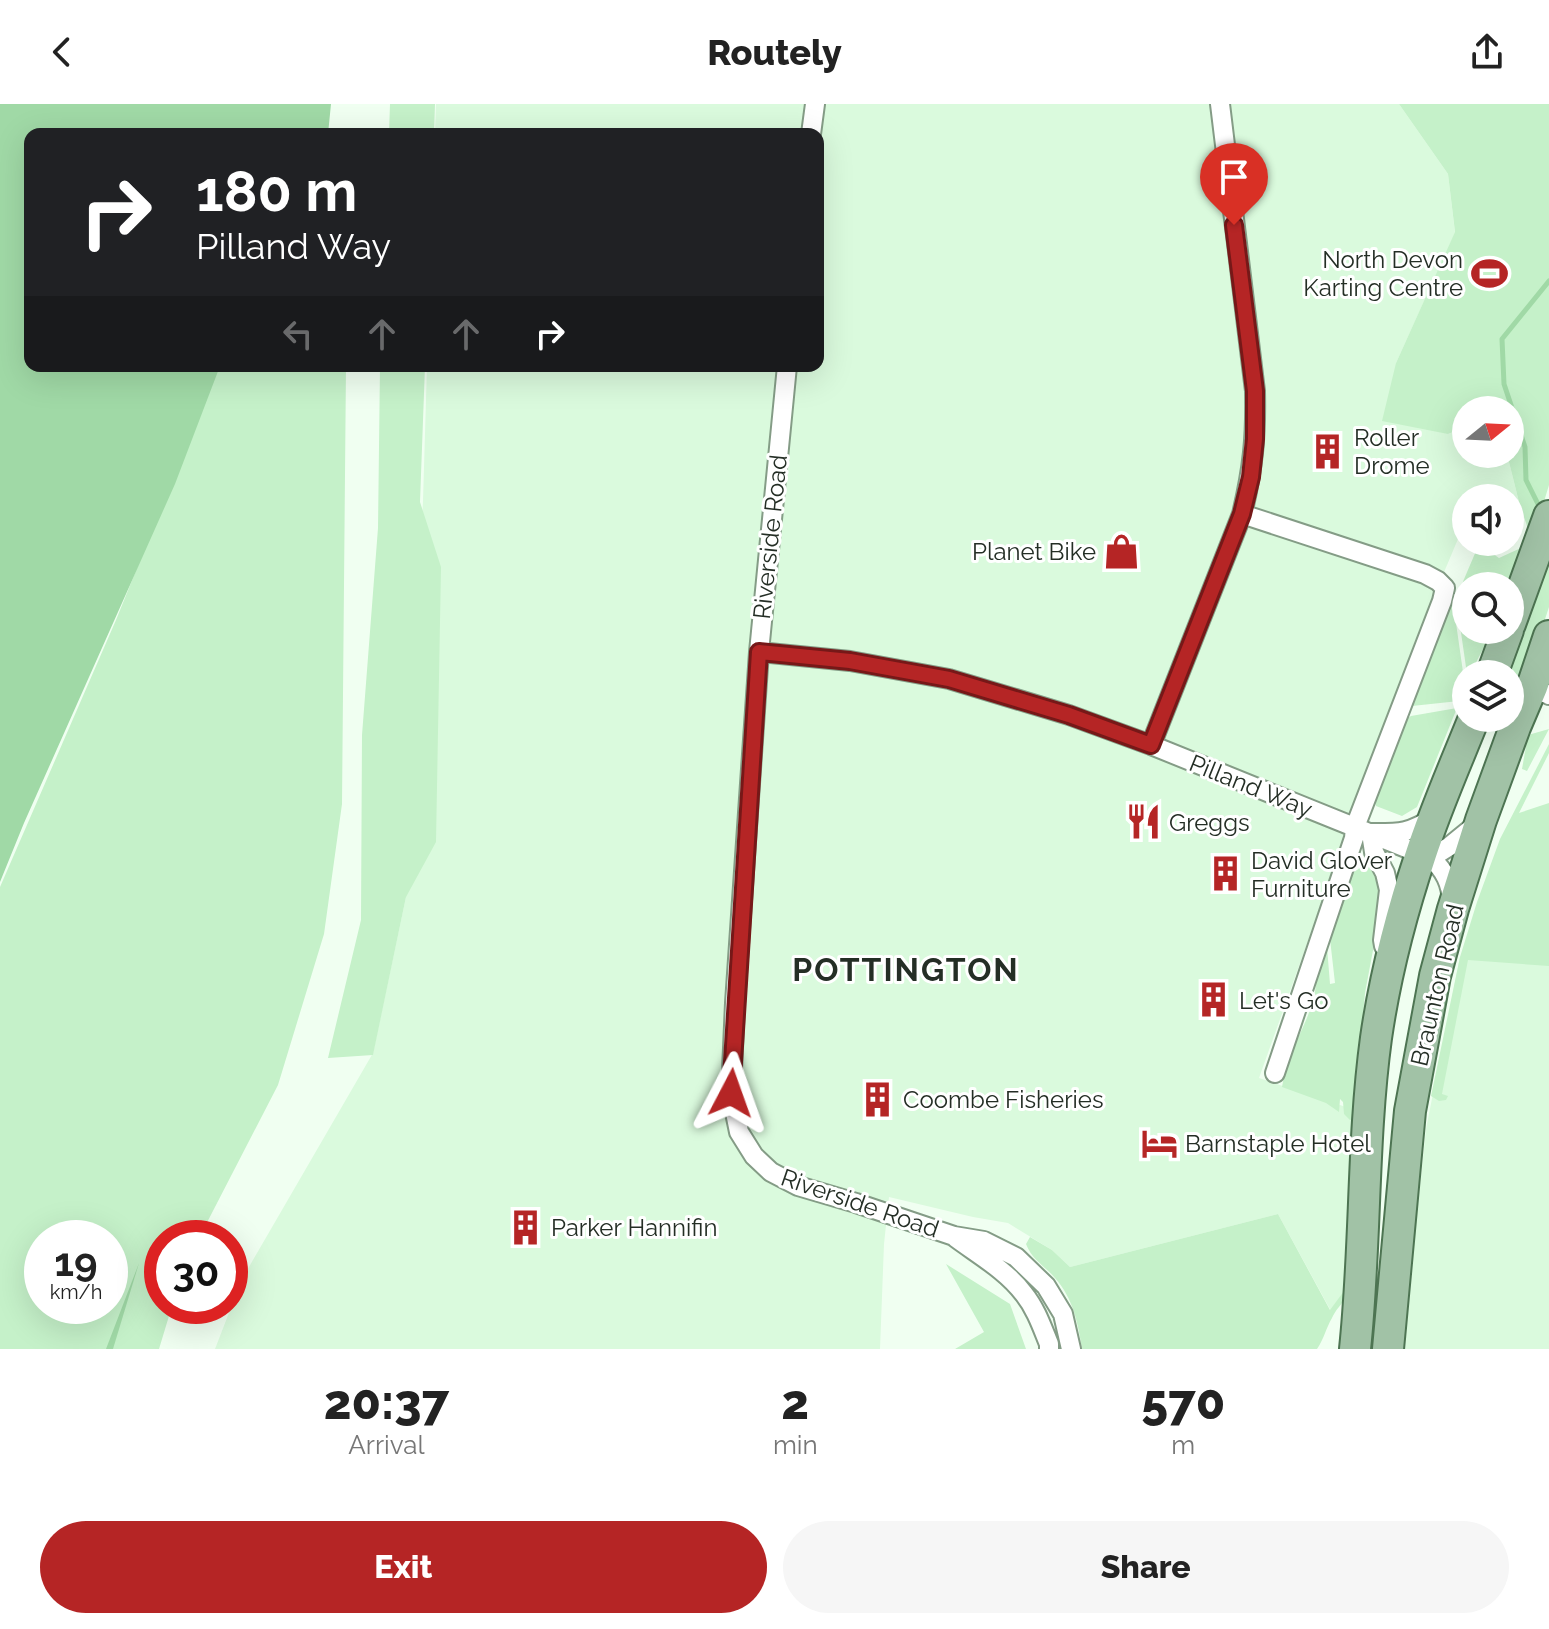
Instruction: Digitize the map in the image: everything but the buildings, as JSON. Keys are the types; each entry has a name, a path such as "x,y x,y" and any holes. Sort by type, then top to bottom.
{"main road":[{"path":"1524,585 1549,516"},
{"name":"Braunton Road","path":"1388,1349 1410,1111 1435,976 1481,820 1519,718 1535,694 1549,636"},
{"name":"Braunton Road","path":"1355,1349 1368,1111 1376,1037 1388,974 1426,856 1435,816 1469,732"},
{"path":"1340,1349 1359,1313"}],"street":[{"path":"812,128 815,104"},
{"path":"1151,745 1242,514 1251,477 1255,391 1220,104"},
{"name":"Riverside Road","path":"786,372 759,652 731,1093 739,1132 754,1156 771,1172 798,1186 954,1236 984,1241 1016,1257 1046,1286 1063,1314 1071,1349"},
{"path":"1242,514 1425,574 1445,588 1363,830 1354,838 1275,1073"},
{"name":"Pilland Way","path":"759,652 850,661 949,679 1069,715 1426,856"},
{"path":"1450,780 1468,764 1483,732"},
{"name":"Pilland Way","path":"1363,830 1405,833 1435,816"},
{"path":"1453,909 1446,875 1426,856 1450,846 1481,820"},
{"path":"1363,830 1385,873 1389,890 1383,940 1388,974"},
{"name":"Riverside Road","path":"954,1236 993,1264 1023,1292 1037,1314 1049,1349"}],"shaded area":[{"path":"0,104 331,104 329,128 24,128 24,372 218,372 175,484 0,882"},
{"path":"390,104 435,104 434,128 389,128"},
{"path":"436,104 1399,104 1448,174 1455,233 1396,363 1448,434 1452,432 1452,468 1510,468 1514,484 1452,484 1452,553 1415,641 1259,1078 1358,1111 1356,1129 1346,1141 1351,1156 1347,1287 1331,1311 1278,1214 1070,1267 1052,1250 1008,1223 889,1197 880,1349 215,1349 225,1324 248,1324 248,1269 373,1053 406,897 402,890 427,372 824,372 824,128 435,128"},
{"name":"North Devon Karting Centre","path":"1399,104 1549,104 1549,485 1532,541 1524,517 1524,484 1514,484 1510,468 1524,468 1524,396 1452,396 1452,432 1448,434 1382,421 1396,363 1455,232 1448,174"},
{"path":"217,372 346,372 342,804 324,934 278,1085 208,1220 144,1220 144,1324 167,1324 159,1349 0,1349 0,887 116,620"},
{"path":"380,372 425,372 420,502 441,567 436,842 406,897 373,1055 328,1058 361,920 362,735 378,528"},
{"path":"1549,544 1549,607 1527,674 1524,675 1524,660 1506,660 1512,644 1524,644 1524,612"},
{"path":"1474,556 1520,556 1515,572 1467,572"},
{"path":"1452,595 1452,644 1459,644 1461,660 1452,660 1452,702 1412,706"},
{"path":"1463,644 1486,644 1477,660 1465,660"},
{"path":"1452,709 1452,720 1417,807 1402,816 1376,806 1375,801 1403,721 1411,716"},
{"path":"1549,729 1527,771 1522,769 1528,735"},
{"path":"1549,744 1549,753 1519,813 1549,803 1549,966 1468,960 1442,1094 1448,1096 1446,1100 1439,1101 1431,1096 1460,957 1500,839"},
{"path":"1363,866 1371,866 1377,872 1382,902 1365,993 1358,1119 1350,1120 1344,1114 1340,1099 1339,1112 1326,1103 1282,1087 1289,1058 1311,1007 1327,947 1330,984 1335,983 1330,939 1351,874"},
{"path":"1549,867 1549,1349 1405,1349 1426,1129 1460,957"},
{"path":"1278,1214 1330,1310 1347,1287 1343,1302 1317,1349 1082,1349 1066,1294 1026,1244 1030,1237 1052,1250 1070,1267"},
{"path":"139,1263 128,1299 128,1292"},
{"path":"946,1264 1010,1304 1026,1349 955,1349 984,1332"},
{"path":"116,1324 121,1324 113,1349 106,1349"}],"waterway":[{"path":"1538,504 1526,480 1525,447 1504,384 1502,339 1549,281"}],"place":[{"name":"North Devon Karting Centre","path":"1489,273"},
{"name":"Roller Drome","path":"1328,451"},
{"name":"Planet Bike","path":"1122,551"},
{"name":"Greggs","path":"1143,822"},
{"name":"David Glover Furniture","path":"1225,874"},
{"name":"Let's Go","path":"1213,1000"},
{"name":"Coombe Fisheries","path":"877,1099"},
{"name":"Barnstaple Hotel","path":"1159,1143"},
{"name":"Parker Hannifin","path":"525,1227"}],"district":[{"name":"POTTINGTON","path":"906,969"}],"route":[{"path":"731,1093 759,652 850,661 949,679 1069,715 1151,745 1242,514 1251,477 1255,391 1234,225"}]}
